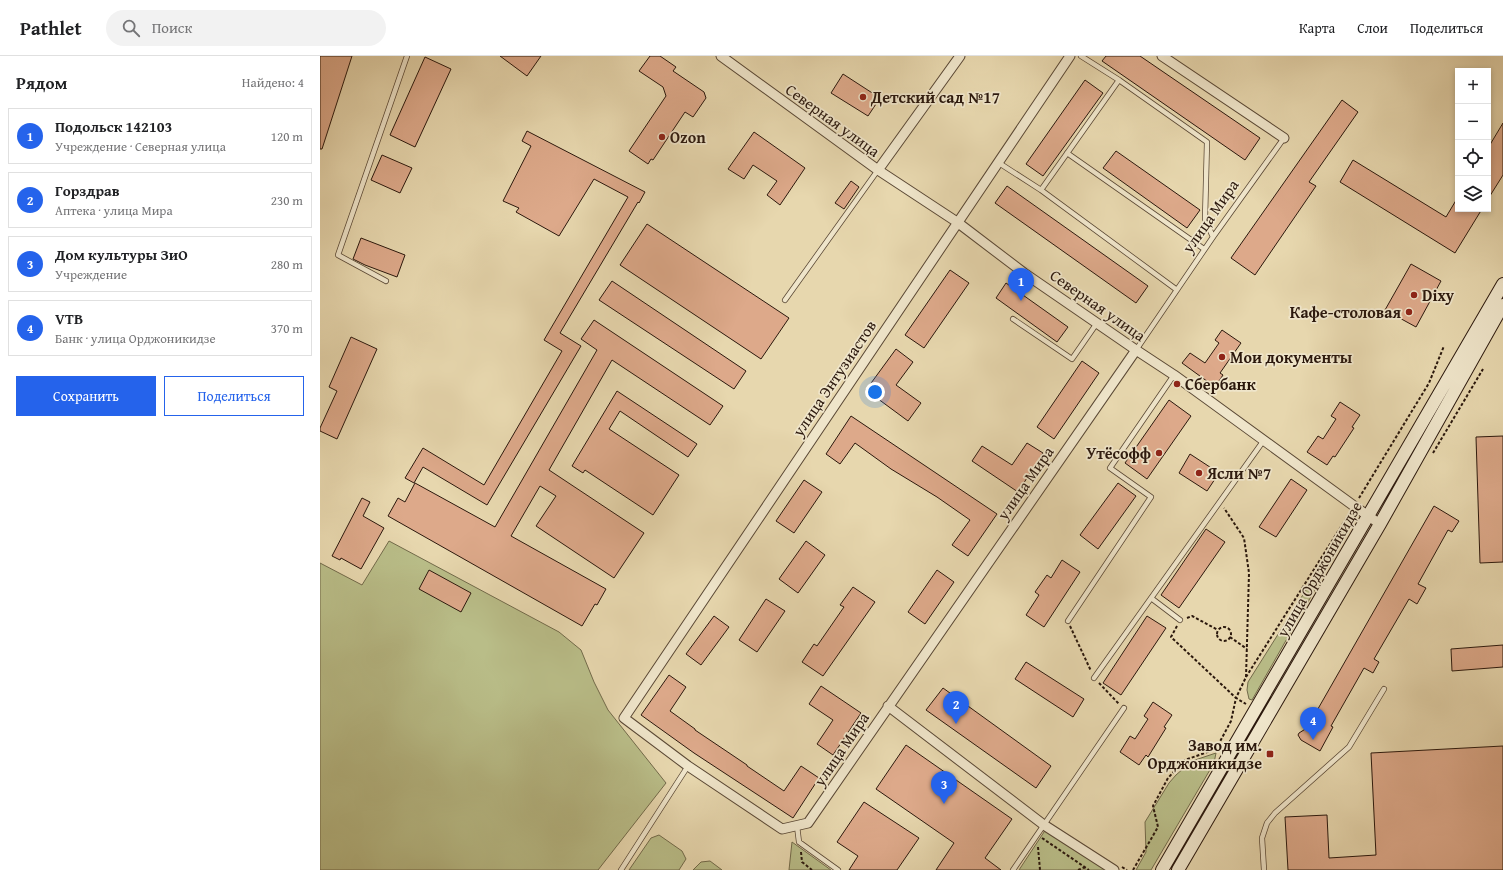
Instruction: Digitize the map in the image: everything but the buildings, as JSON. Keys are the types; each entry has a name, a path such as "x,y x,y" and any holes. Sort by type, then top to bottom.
{"main road":[{"name":"улица Орджоникидзе","path":"1162,870 1503,284"},
{"name":"улица Орджоникидзе","path":"1178,870 1380,524 1503,305"}],"street":[{"name":"Северная улица","path":"721,56 878,170 957,222 1024,273 1174,375 1380,524"},
{"path":"878,170 960,56"},
{"name":"улица Энтузиастов","path":"688,766 624,718 1070,56"},
{"path":"1162,56 1284,138"},
{"name":"улица Мира","path":"688,766 782,829 808,823 1136,350"},
{"path":"888,706 1044,825 1114,870"}],"lane":[{"path":"386,281 338,255 407,56"},
{"path":"1081,56 1119,80 1207,142 1205,219 1213,237"},
{"path":"1041,190 1119,80"},
{"name":"улица Мира","path":"1136,350 1204,249 1284,138"},
{"path":"1067,153 1204,249"},
{"path":"999,163 1041,190 1177,290"},
{"path":"785,300 878,170"},
{"path":"1012,319 1072,359 1097,323"},
{"path":"1068,621 1151,497 1110,468 1174,375"},
{"path":"1094,678 1264,440"},
{"path":"1151,598 1180,620"},
{"path":"1264,870 1262,838 1266,823 1275,813 1349,747 1384,689"},
{"path":"1013,870 1124,708"},
{"path":"621,870 688,766"},
{"path":"796,826 799,842 838,870"}],"path":[{"path":"1218,630 1192,616 1180,620 1171,637 1236,698 1246,677 1354,506 1429,383 1444,346"},
{"path":"1220,502 1244,538 1249,573 1246,677"},
{"path":"1068,621 1094,678 1124,708"},
{"path":"1218,630 1224,627 1228,629 1230,637 1247,649"},
{"path":"1218,630 1217,634 1220,640 1226,640 1230,637"},
{"path":"1037,835 1089,870"},
{"path":"1037,835 1040,870"},
{"path":"799,842 802,862 812,870"},
{"path":"1078,870 1085,867"}],"green space":[{"path":"1345,528 1345,537 1252,700 1249,699 1247,690 1248,682"},
{"path":"389,541 559,632 581,650 594,682 608,710 666,783 598,870 320,870 320,563 362,585"},
{"path":"1216,753 1214,763 1151,870 1136,870 1146,852 1145,822 1169,783 1192,761"},
{"path":"1046,829 1109,870 1019,870"},
{"path":"659,835 682,851 686,859 679,870 629,870 651,838"},
{"path":"792,842 831,870 789,870"},
{"path":"710,861 722,870 693,870 701,862"}],"place":[{"name":"Детский сад №17","path":"863,97"},
{"name":"Ozon","path":"662,137"},
{"name":"Dixy","path":"1414,295"},
{"name":"Подольск 142103","path":"1021,301"},
{"name":"Кафе-столовая","path":"1409,312"},
{"name":"Мои документы","path":"1222,357"},
{"name":"Сбербанк","path":"1177,384"},
{"name":"Утёсофф","path":"1159,453"},
{"name":"Ясли №7","path":"1199,473"},
{"name":"Горздрав","path":"956,724"},
{"name":"VTB","path":"1313,740"},
{"name":"Завод им. Орджоникидзе","path":"1270,754"},
{"name":"Дом культуры ЗиО","path":"944,804"}]}
